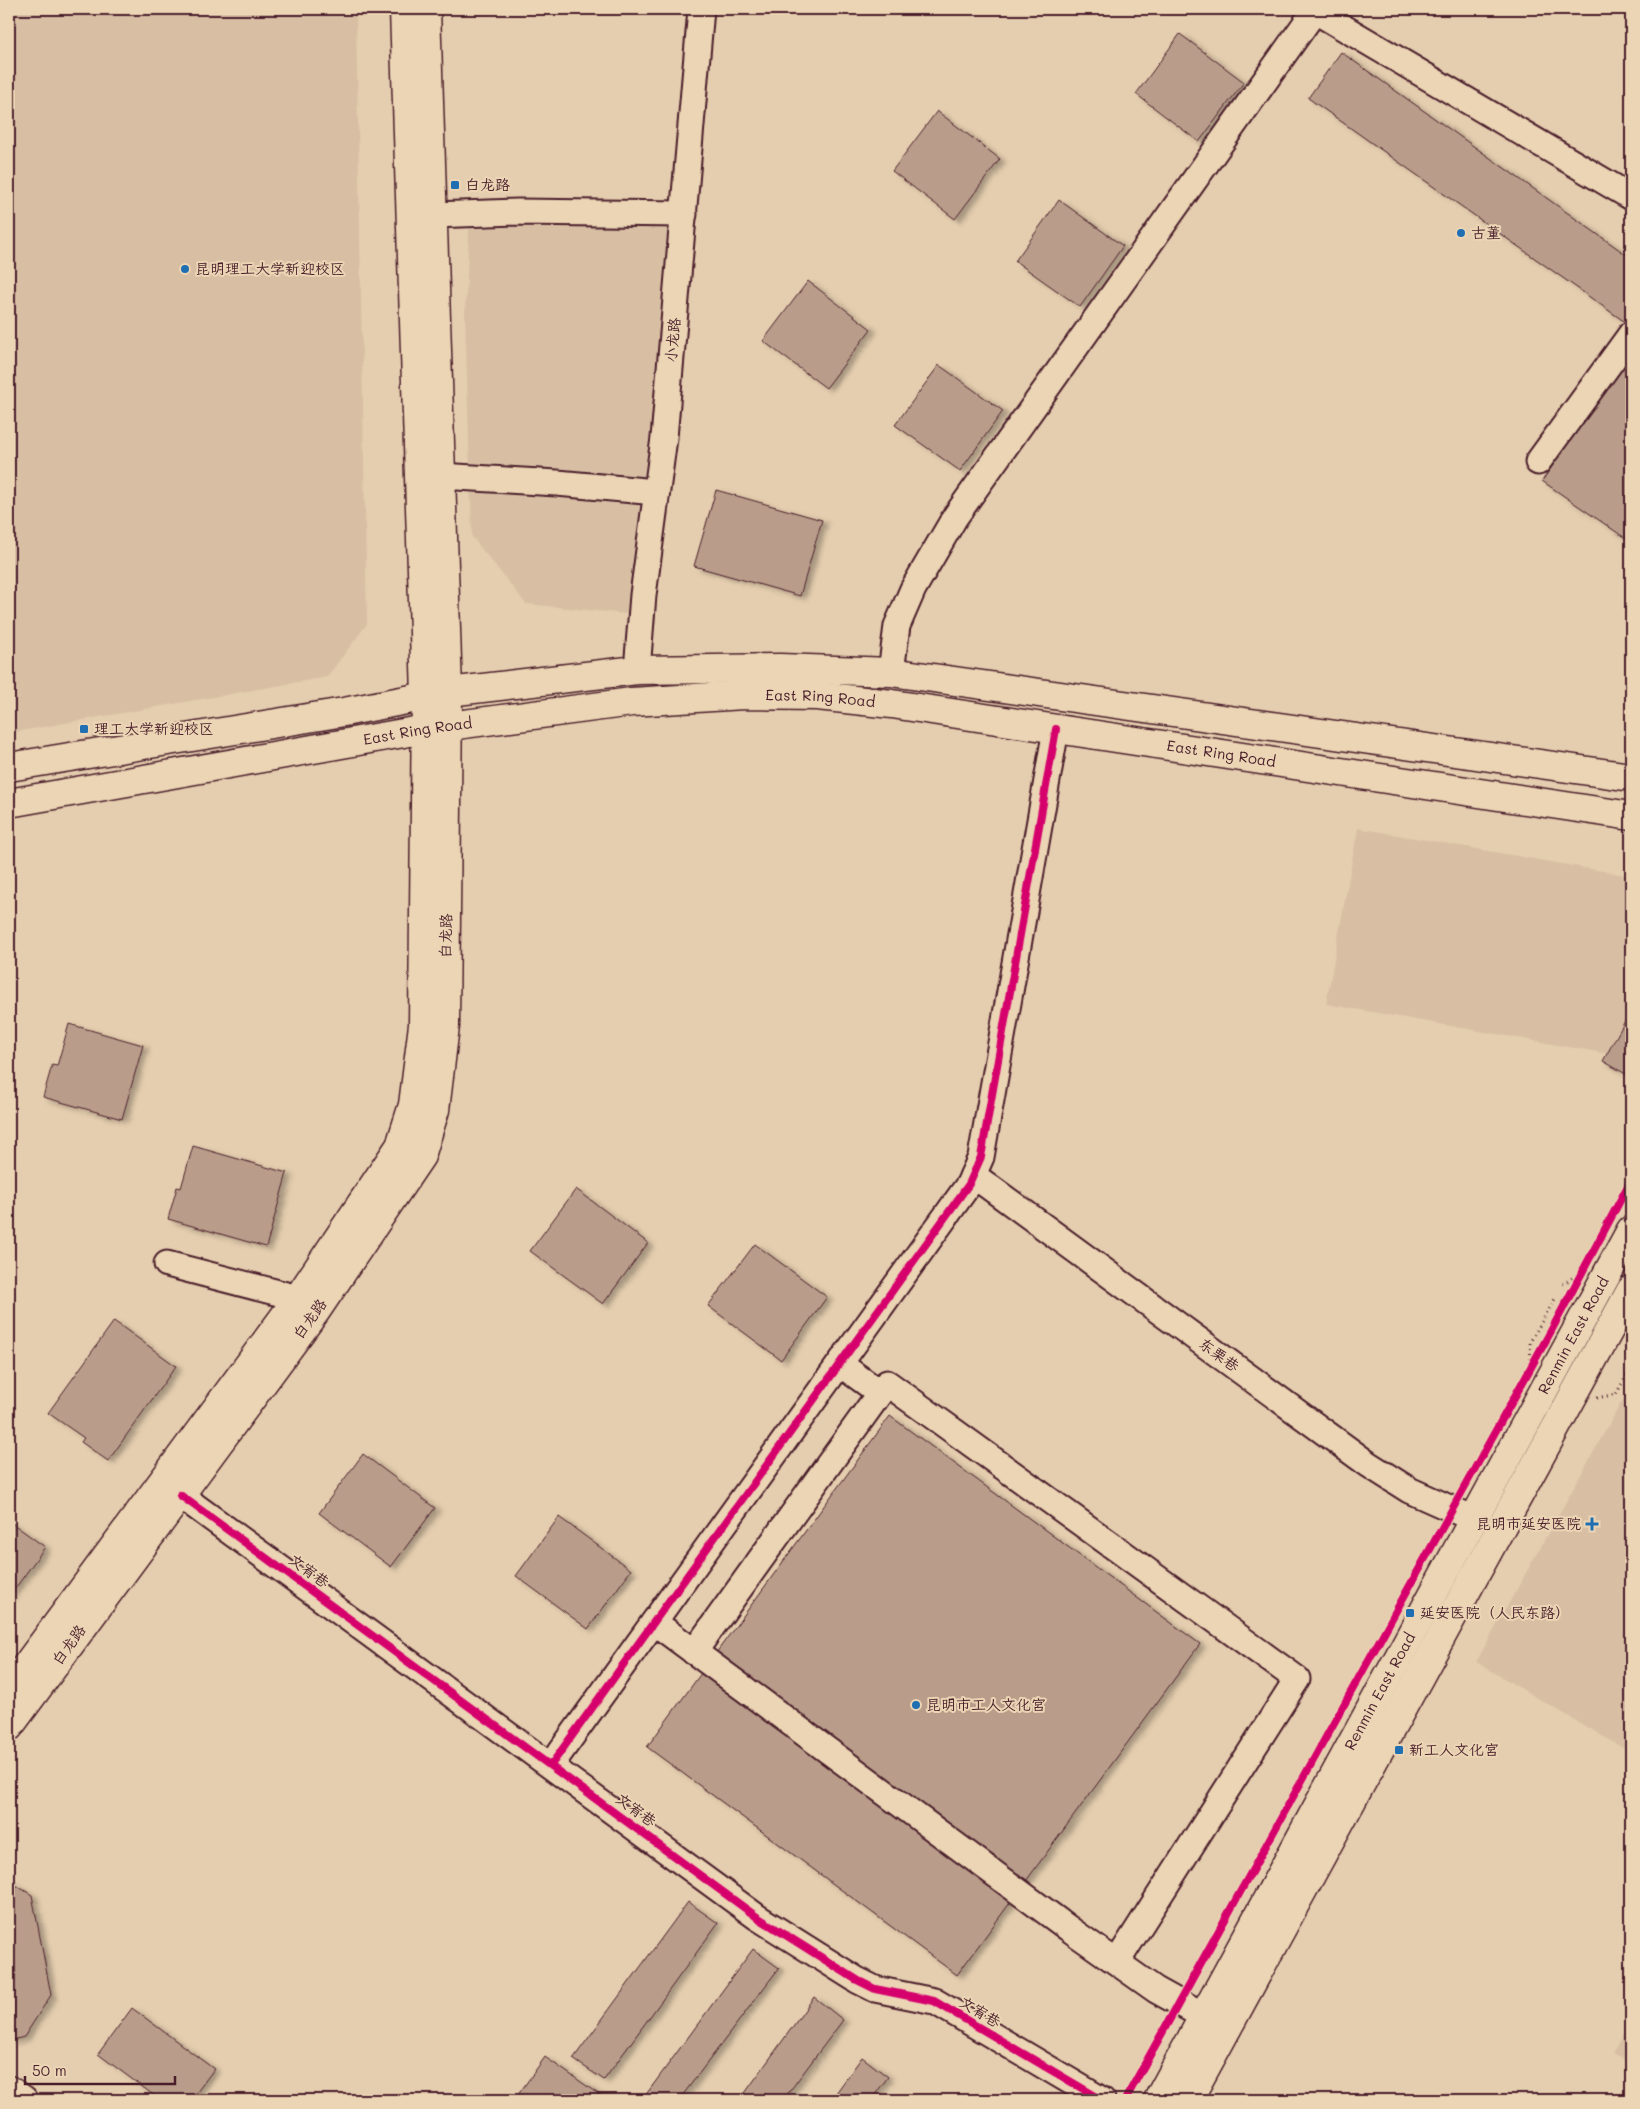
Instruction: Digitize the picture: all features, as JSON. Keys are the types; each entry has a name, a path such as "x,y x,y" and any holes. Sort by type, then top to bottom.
{"main road":[{"name":"白龙路","path":"404,9 437,693"},
{"name":"白龙路","path":"9,1727 316,1311 421,1156 435,1110 445,1026 437,728 440,476 426,9"},
{"name":"East Ring Road","path":"9,767 344,712 437,693 637,670 780,668 891,672 1631,777"},
{"name":"East Ring Road","path":"9,803 437,728 632,702 753,695 817,696 892,704 1631,816"},
{"name":"白龙路","path":"9,1689 298,1298 400,1146 413,1105 423,1025 437,728"},
{"name":"Renmin East Road","path":"1158,2100 1631,1230"},
{"name":"Renmin East Road","path":"1188,2100 1631,1290"},
{"path":"9,2090 23,2100"}],"street":[{"name":"小龙路","path":"637,670 642,595 664,438 701,9"},
{"path":"891,672 897,626 913,589 955,517 1314,9 1631,197"},
{"path":"433,215 518,212 684,214"},
{"path":"1538,462 1631,334"},
{"path":"440,476 557,483 656,492"},
{"path":"551,1765 840,1364 963,1192 973,1175 981,1157 1056,729"},
{"name":"东栗巷","path":"973,1175 1368,1464 1408,1490 1474,1519"},
{"path":"167,1264 298,1298"},
{"path":"840,1364 880,1393"},
{"path":"694,1652 887,1383 1297,1679 1117,1962"},
{"name":"文宥巷","path":"180,1495 757,1917 857,1980 875,1989 934,2001 1102,2100"},
{"path":"654,1622 1156,1990 1204,2016"}],"path":[{"path":"1574,1288 1588,1262"},
{"path":"1563,1284 1583,1270"},
{"path":"1531,1367 1530,1342 1556,1297"},
{"path":"1526,1376 1539,1353"},
{"path":"1616,1394 1631,1368"}],"shaded area":[{"name":"昆明理工大学新迎校区","path":"9,9 356,9 367,624 327,677 9,733"},
{"path":"470,209 679,210 636,615 526,604 472,537 465,315"},
{"path":"1358,828 1631,876 1631,1058 1326,1004"},
{"name":"昆明市延安医院","path":"1631,1385 1631,1753 1476,1662"},
{"path":"1631,2022 1631,2064 1612,2053"}],"building":[{"path":"1180,34 1244,82 1199,142 1136,94"},
{"path":"1341,52 1631,258 1631,314 1625,322 1308,98"},
{"path":"937,111 1000,159 955,219 892,171"},
{"path":"1059,200 1123,246 1080,307 1015,261"},
{"path":"808,281 871,329 826,388 763,341"},
{"path":"1631,351 1631,542 1542,481"},
{"path":"939,365 1003,411 960,471 895,425"},
{"path":"716,490 822,520 800,596 694,566"},
{"path":"1631,1010 1631,1077 1603,1061"},
{"path":"69,1024 143,1045 122,1119 43,1097 52,1065 57,1066"},
{"path":"193,1146 287,1173 266,1247 168,1219 177,1187 181,1188"},
{"path":"576,1189 648,1243 603,1304 530,1251"},
{"path":"755,1244 827,1297 781,1360 708,1306"},
{"path":"114,1321 176,1366 108,1461 81,1442 84,1438 48,1413"},
{"name":"昆明市工人文化宫","path":"890,1416 1200,1644 957,1975 647,1747"},
{"path":"363,1454 435,1508 391,1567 319,1513"},
{"path":"559,1517 631,1570 588,1629 516,1576"},
{"path":"9,1521 45,1547 9,1597"},
{"path":"9,1881 32,1895 51,1995 24,2037 9,2041"},
{"path":"688,1902 718,1923 604,2080 573,2059"},
{"path":"753,1949 779,1968 679,2100 642,2100"},
{"path":"814,1997 843,2020 783,2100 740,2100"},
{"path":"132,2008 214,2069 191,2100 160,2100 98,2054"},
{"path":"545,2057 607,2100 555,2100 547,2095 544,2100 515,2099"},
{"path":"862,2057 888,2077 871,2100 831,2100"}],"cycle path":[{"path":"551,1765 969,1184 981,1157 1056,729"},
{"path":"1125,2100 1551,1331 1631,1180"},
{"path":"180,1495 757,1917 857,1980 875,1989 934,2001 1102,2100"}],"place":[{"name":"白龙路","path":"455,185"},
{"name":"古董","path":"1461,233"},
{"name":"昆明理工大学新迎校区","path":"185,269"},
{"name":"理工大学新迎校区","path":"84,729"},
{"name":"昆明市延安医院","path":"1592,1524"},
{"name":"延安医院（人民东路）","path":"1410,1613"},
{"name":"昆明市工人文化宫","path":"916,1705"},
{"name":"新工人文化宫","path":"1399,1750"}]}
